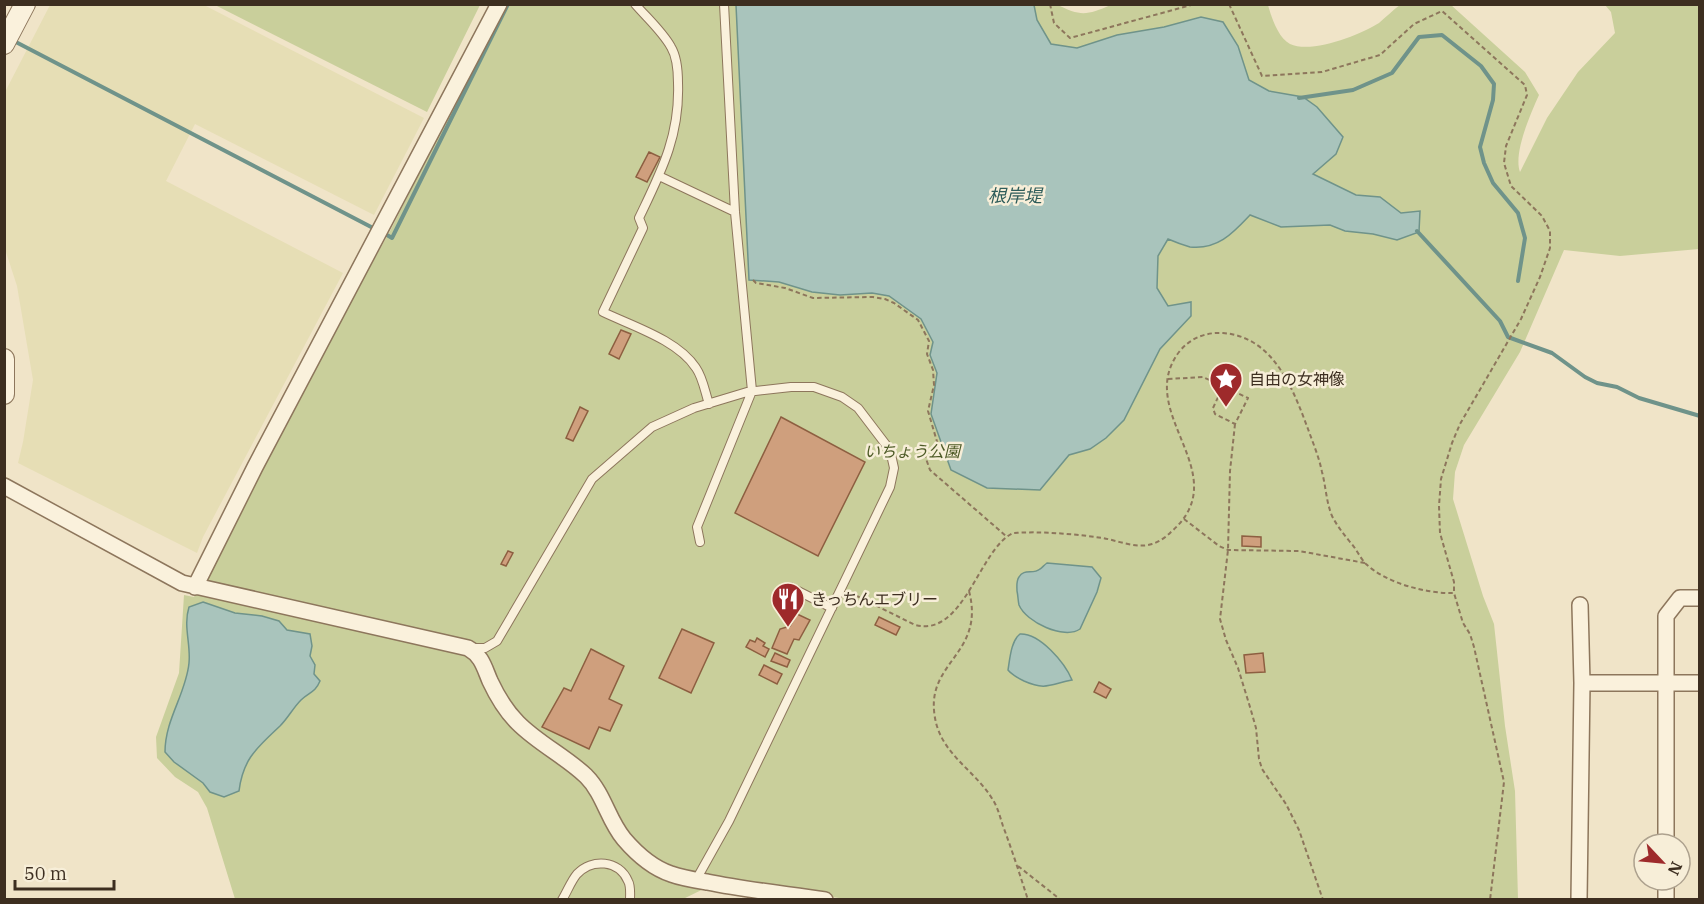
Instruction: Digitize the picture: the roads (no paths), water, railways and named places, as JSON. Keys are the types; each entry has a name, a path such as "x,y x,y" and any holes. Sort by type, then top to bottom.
{"street":[{"path":"4,44 24,4"},
{"path":"195,587 266,446 499,4"},
{"path":"4,359 4,394"},
{"path":"4,486 182,583 468,648 484,663 501,701 516,722 587,777 598,790 622,837 656,867 671,874 696,880 825,900"},
{"path":"1666,832 1666,616 1680,598 1700,598"},
{"path":"1580,900 1581,605"},
{"path":"1582,682 1700,683"}],"lane":[{"path":"635,4 672,48 678,70 679,97 676,130 659,176 639,218 643,228 603,312 676,347 688,357 698,370 709,404"},
{"path":"700,543 697,527 753,392 735,212 724,4"},
{"path":"659,176 735,212"},
{"path":"468,648 485,648 497,641 592,479 652,427 709,404 753,392 791,387 814,387 842,397 858,408 890,450 894,468 890,488 729,821 696,880"},
{"path":"790,587 832,608"},
{"path":"562,900 577,874 595,863 611,864 621,869 629,882 630,900"}],"water":[{"name":"根岸堤","path":"736,5 1034,5 1037,20 1051,44 1077,48 1117,35 1164,27 1201,17 1223,22 1238,46 1249,80 1269,91 1303,97 1317,107 1343,137 1336,154 1313,174 1356,195 1380,197 1401,213 1420,211 1419,232 1397,240 1373,234 1345,231 1330,225 1281,227 1250,215 1231,234 1209,246 1190,247 1168,239 1158,256 1157,288 1168,306 1191,302 1191,316 1160,349 1124,420 1106,438 1090,449 1069,455 1040,490 987,488 951,470 931,414 937,373 930,355 933,342 921,319 889,296 872,293 840,295 812,292 779,282 749,280"},
{"path":"1047,563 1092,567 1101,578 1080,629 1065,632 1046,628 1029,617 1019,605 1017,580 1021,574 1037,571"},
{"path":"203,602 235,613 262,616 279,621 287,630 310,634 312,646 310,656 315,665 314,674 320,681 253,754 244,770 239,791 224,797 210,792 203,783 174,762 165,752 168,729 184,685 189,663 187,614 189,607"},
{"path":"1020,634 1036,638 1051,650 1072,680 1038,686 1011,673 1008,670 1011,650"}],"waterway":[{"path":"382,232 392,238 508,4"},
{"path":"1299,98 1353,90 1392,73 1419,37 1442,35 1481,66 1494,84 1493,100 1480,147 1493,183 1518,213 1525,238 1518,281"},
{"path":"12,40 375,229"},
{"path":"1417,231 1500,321 1508,337 1552,353 1597,383 1617,387 1639,398 1700,416"}],"place":[{"name":"自由の女神像","path":"1226,408"},
{"name":"きっちんエブリー","path":"788,628"}],"park label":[{"name":"いちょう公園","path":"912,451"}]}
